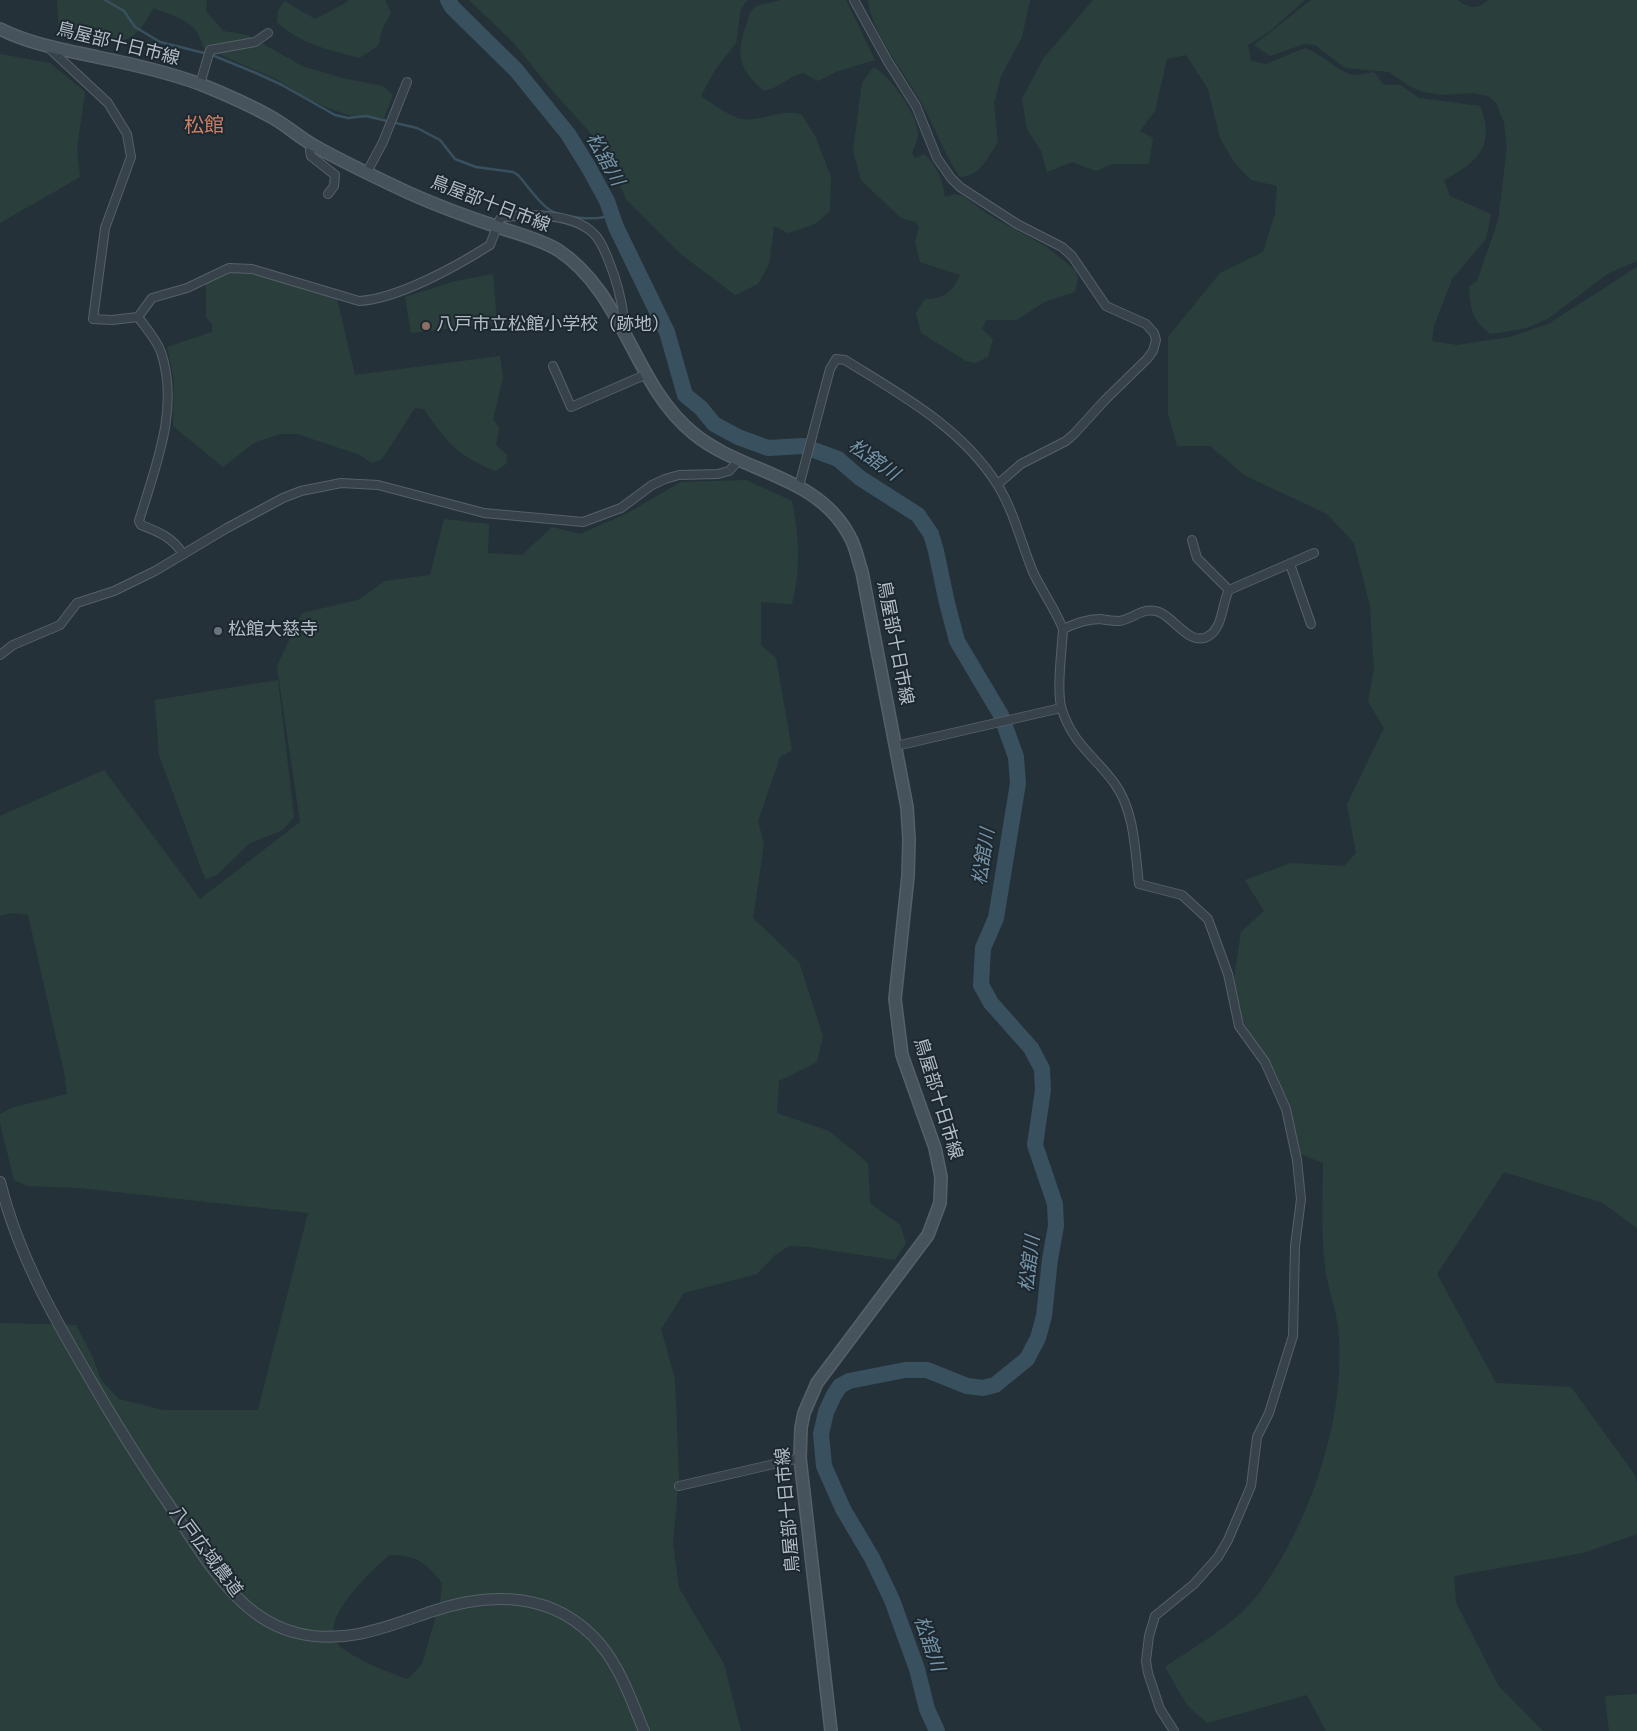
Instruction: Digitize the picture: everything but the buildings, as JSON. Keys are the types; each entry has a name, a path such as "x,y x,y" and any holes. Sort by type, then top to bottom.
{"main road":[{"name":"鳥屋部十日市線","path":"0,29 48,47 136,65 200,84 274,119 313,145 366,172 448,210 536,239 556,249 576,264 601,293 664,401 691,432 712,447 738,461 770,472 799,486 817,498 835,515 850,537 862,572 907,807 909,839 908,876 896,999 897,1026 902,1055 939,1163 942,1191 935,1219 928,1235 818,1383 804,1413 800,1436 800,1458 831,1731"}],"street":[{"path":"854,0 887,60 916,106 937,158 951,178 960,187 1017,224 1062,248 1072,256 1106,306 1146,324 1154,332 1156,340 1153,351 1147,359 1066,442 1021,464 998,484"},
{"path":"200,84 210,50 255,42 268,33"},
{"path":"48,47 108,103 127,134 131,157 105,228 93,319 112,320 138,317 152,298 187,288 229,268 252,269 359,301 376,300 397,294 490,245 500,219 503,217 544,217 567,220 591,231 602,244 616,281 624,319 625,336"},
{"path":"366,172 383,142 407,82"},
{"path":"313,145 310,151 312,156 335,175 334,186 328,194"},
{"path":"138,317 160,351 168,389 162,444 152,484 139,521 141,525 175,542 183,554"},
{"path":"799,486 830,368 836,359 845,360 929,413 960,438 998,484 1016,524 1034,572 1063,629 1061,708 1080,747 1115,785 1124,802 1130,817 1140,884 1182,895 1208,918 1228,974 1239,1026 1254,1045 1275,1081 1286,1109 1297,1160 1301,1199 1295,1246 1294,1336 1269,1413 1257,1437 1251,1486 1228,1540 1218,1557 1194,1584 1155,1616 1146,1661 1160,1709 1174,1731"},
{"path":"554,366 571,407 647,374"},
{"path":"0,655 13,645 60,625 77,603 114,591 283,498 320,486 341,484 378,485 484,514 583,522 621,508 652,485 665,479 679,475 718,474 729,471 738,461"},
{"path":"1192,540 1197,558 1229,590"},
{"path":"1063,629 1086,620 1119,621 1143,611 1152,610 1166,616 1192,637 1201,639 1209,636 1216,630 1229,590 1314,553"},
{"path":"1290,564 1311,624"},
{"path":"896,746 1061,708"},
{"name":"八戸広域農道","path":"0,1182 7,1210 22,1252 36,1283 63,1332 160,1492 205,1556 243,1603 282,1628 296,1633 325,1637 369,1632 458,1603 483,1598 504,1597 547,1607 565,1615 584,1628 600,1643 618,1671 644,1731"},
{"path":"679,1486 800,1458"}],"green space":[{"path":"57,0 207,0 206,11 223,31 247,35 302,66 342,78 383,86 393,95 384,118 348,115 310,100 276,79 203,47 196,31 191,26 170,14 154,8 140,29 129,38 120,42 99,43 59,31"},
{"path":"347,0 385,0 391,13 383,27 378,46 359,58 305,41 286,30 277,22 278,11 284,1 315,19 348,2"},
{"path":"469,0 747,0 741,9 736,43 715,70 701,96 727,113 742,119 758,119 785,113 801,114 815,136 831,177 830,211 815,224 788,233 774,226 769,264 758,284 735,295 682,255 626,199 602,146 550,88 514,43"},
{"path":"780,0 846,0 875,60 836,72 818,81 803,73 764,91 745,69 742,62 741,46 752,10 761,5"},
{"path":"868,0 1030,0 1022,37 1001,76 994,104 998,142 987,160 973,174 960,177 954,168 921,102 882,40"},
{"path":"1093,0 1305,0 1270,31 1248,45 1251,61 1266,64 1305,48 1349,74 1356,75 1374,72 1384,85 1400,85 1419,98 1480,106 1486,132 1485,142 1481,151 1475,159 1444,180 1450,196 1491,214 1486,239 1452,279 1434,326 1432,341 1457,345 1510,337 1548,324 1637,267 1637,1228 1603,1203 1504,1172 1437,1274 1496,1383 1571,1387 1635,1475 1637,1483 1637,1534 1583,1553 1454,1576 1456,1603 1498,1685 1543,1731 1326,1731 1307,1695 1207,1723 1187,1705 1165,1667 1228,1624 1260,1592 1295,1534 1322,1466 1331,1431 1340,1361 1337,1320 1326,1273 1324,1253 1323,1163 1300,1154 1291,1124 1249,1031 1239,1014 1233,986 1241,932 1264,911 1245,880 1291,863 1344,866 1356,853 1347,804 1384,728 1368,702 1374,669 1370,606 1354,543 1327,514 1246,476 1210,446 1177,446 1168,413 1168,337 1220,273 1263,252 1275,214 1277,186 1251,180 1234,162 1220,138 1208,89 1186,55 1167,59 1155,111 1140,131 1153,138 1149,164 1112,164 1096,171 1072,162 1047,172 1041,151 1027,129 1022,99 1043,59"},
{"path":"1311,0 1457,0 1466,5 1477,7 1488,0 1637,0 1637,261 1609,273 1549,318 1527,328 1491,334 1484,329 1473,314 1469,287 1477,281 1498,221 1507,147 1504,122 1496,103 1488,96 1472,93 1442,95 1424,92 1409,86 1389,72 1345,68 1315,45 1304,44 1270,56 1254,45"},
{"path":"0,54 50,63 85,92 77,149 80,177 0,223"},
{"path":"873,67 887,78 908,106 918,134 912,153 915,158 925,154 929,159 941,179 945,197 955,194 963,196 989,215 1047,247 1075,270 1078,278 1075,292 1044,302 1017,320 986,320 982,329 993,339 988,357 975,363 966,361 921,333 916,313 925,299 938,298 951,290 960,275 920,262 915,242 919,228 916,222 901,218 861,180 853,151 862,83"},
{"path":"233,272 258,275 337,299 355,375 500,356 503,378 493,419 499,428 496,445 507,455 506,464 495,471 471,459 446,439 424,409 415,408 382,459 372,463 360,455 297,434 280,434 254,443 223,467 173,426 174,380 167,347 212,332 212,324 206,317 206,283"},
{"path":"493,274 497,323 411,333 405,297 456,281"},
{"path":"746,480 792,501 798,553 795,591 792,604 761,602 761,645 776,658 792,750 780,757 758,821 764,844 753,918 799,962 823,1036 817,1062 779,1081 777,1113 829,1131 868,1163 870,1203 900,1225 906,1243 895,1260 789,1246 775,1255 757,1274 684,1293 661,1329 675,1379 679,1478 673,1543 679,1588 724,1664 741,1731 0,1731 0,1323 76,1325 93,1358 101,1380 119,1399 163,1410 258,1410 308,1213 80,1188 27,1186 14,1180 0,1123 0,1114 11,1108 67,1094 64,1072 28,915 12,913 0,916 0,816 104,770 200,899 300,822 277,666 302,613 358,600 385,581 430,575 444,519 489,524 488,553 522,555 552,527 580,534 626,514 681,482","holes":["389,1555 398,1555 420,1561 442,1583 440,1602 422,1664 408,1679 364,1662 342,1648 334,1638 334,1626 339,1613 358,1585"]},
{"path":"278,680 294,817 283,830 250,843 217,875 206,879 159,755 155,700"},
{"path":"1637,1694 1637,1731 1609,1731 1605,1696"}],"waterway":[{"path":"105,0 124,11 135,27 160,42 212,55 256,73 282,85 335,115 348,118 366,116 417,128 440,140 455,159 476,167 513,172 518,175 547,208 560,214 579,218 598,218 612,214"},
{"name":"松舘川","path":"448,0 452,7 516,70 568,134 589,168 607,201 616,227 667,332 685,395 701,408 714,424 738,437 768,448 803,446 838,459 860,478 918,515 931,534 957,641 1001,715 1016,757 1018,783 996,918 983,948 981,985 991,1003 1031,1048 1042,1069 1043,1090 1035,1145 1055,1204 1056,1226 1050,1259 1044,1316 1038,1338 1027,1359 995,1385 983,1388 967,1386 927,1370 905,1370 849,1381 840,1386 834,1395 826,1412 821,1434 824,1466 843,1509 872,1558 892,1600 917,1669 927,1709 937,1731"}],"place":[{"name":"八戸市立松館小学校（跡地）","path":"426,326"},
{"name":"松館大慈寺","path":"218,631"}],"district":[{"name":"松館","path":"204,127"}]}
